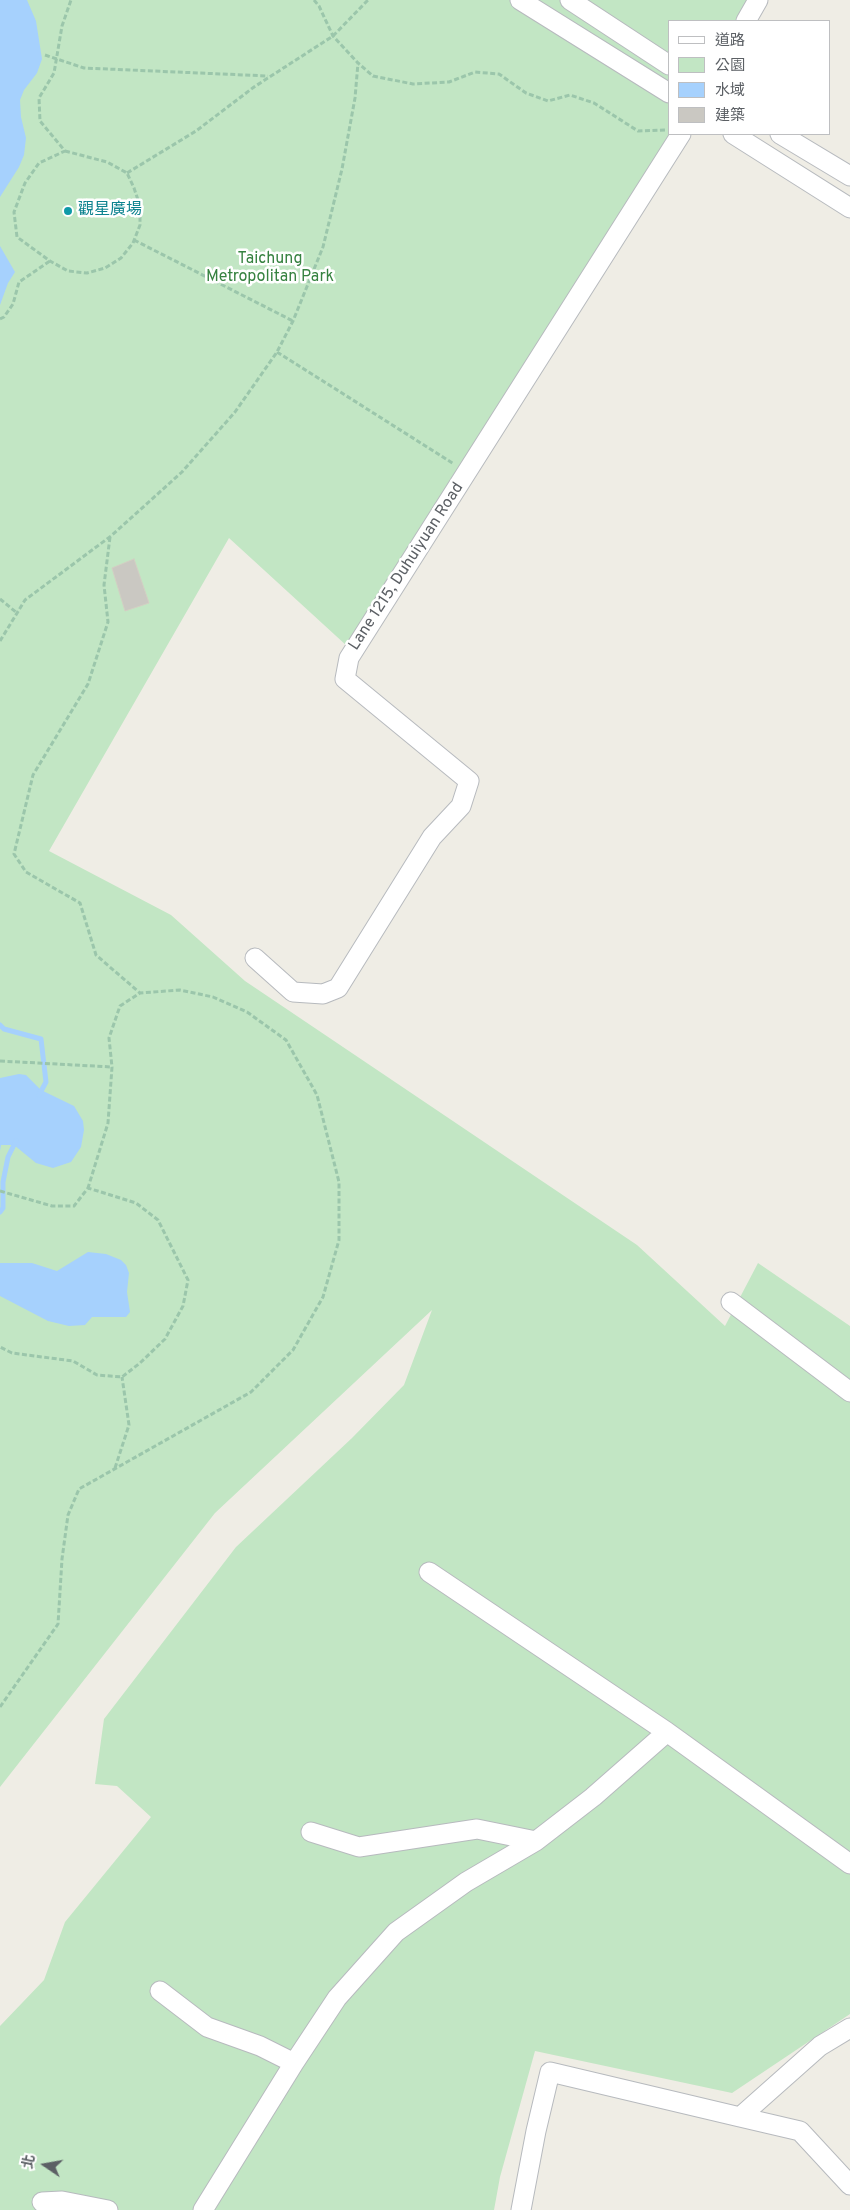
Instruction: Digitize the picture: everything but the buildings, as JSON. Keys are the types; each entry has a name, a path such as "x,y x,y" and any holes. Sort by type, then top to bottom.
{"street":[{"path":"520,0 545,6 668,92"},
{"path":"570,0 668,64"},
{"path":"747,20 758,0"},
{"name":"Lane 1215, Duhuiyuan Road","path":"255,958 293,992 323,994 338,988 432,838 461,806 469,781 345,679 349,658 468,473 680,135"},
{"path":"735,135 850,208"},
{"path":"782,135 850,176"},
{"path":"731,1302 850,1392"},
{"path":"429,1572 667,1732 757,1799 850,1864"},
{"path":"203,2210 294,2062 337,1998 396,1932 466,1882 536,1841 593,1797 667,1732"},
{"path":"311,1832 359,1847 477,1829 536,1841"},
{"path":"160,1991 207,2027 260,2046 294,2062"},
{"path":"740,2117 820,2046 850,2028"},
{"path":"521,2210 536,2131 550,2072 800,2131 850,2185"},
{"path":"42,2202 62,2201 108,2210"}],"path":[{"path":"64,151 39,163 24,183 14,212 17,237 50,261 68,271 87,273 105,268 121,258 134,240 140,225 140,206 127,174 107,162 64,151 40,121 39,98 54,74 62,26 71,0"},
{"path":"314,0 319,6 333,36 373,76 413,84 449,82 475,72 499,74 526,93 548,101 570,95 594,103 638,131 668,129"},
{"path":"127,174 196,131 269,76 333,36 368,0"},
{"path":"45,55 84,68 269,76"},
{"path":"0,641 25,600 111,536 182,472 235,412 277,352 293,321 323,248 342,169 358,63"},
{"path":"134,240 293,321"},
{"path":"0,319 4,317 13,304 19,282 50,261"},
{"path":"277,352 468,473"},
{"path":"111,536 104,584 108,622 88,684 33,775 14,854 26,872 80,903 96,956 140,992"},
{"path":"0,599 17,613"},
{"path":"0,1191 52,1206 74,1206 88,1188 108,1123 112,1067 109,1038 120,1006 140,992 180,990 213,997 247,1012 286,1040 316,1095 339,1182 339,1240 323,1297 293,1350 251,1392 79,1489 68,1515 62,1559 58,1624 0,1707"},
{"path":"0,1061 112,1067"},
{"path":"0,1347 12,1353 73,1361 97,1375 122,1377 165,1339 183,1306 188,1280 158,1220 136,1203 88,1188"},
{"path":"115,1468 129,1425 122,1377"}],"green space":[{"name":"Taichung Metropolitan Park","path":"0,0 751,0 739,20 668,20 668,135 672,135 347,646 229,538 49,851 171,915 245,981 637,1245 725,1326 758,1263 850,1326 850,2014 732,2093 535,2051 500,2177 494,2210 0,2210 0,2026 44,1980 65,1922 151,1817 117,1786 95,1784 104,1719 236,1547 352,1438 404,1385 432,1310 215,1513 0,1787"}],"water":[{"path":"0,0 27,0 36,21 42,59 37,73 24,90 20,100 21,117 26,138 24,155 19,167 0,197"},
{"path":"0,246 15,272 8,283 0,305"},
{"path":"19,1074 26,1075 41,1090 74,1106 83,1121 84,1130 81,1147 71,1162 53,1168 36,1163 14,1145 1,1145 0,1151 0,1078"},
{"path":"88,1252 106,1254 121,1260 126,1265 129,1273 127,1292 130,1312 126,1317 92,1317 85,1325 69,1326 48,1321 0,1296 0,1263 32,1263 57,1271"}],"waterway":[{"path":"0,1025 4,1029 41,1039 46,1082 39,1095"},
{"path":"0,1212 3,1208 3,1182 8,1157 16,1141"}],"place":[{"name":"觀星廣場","path":"68,211"}]}
